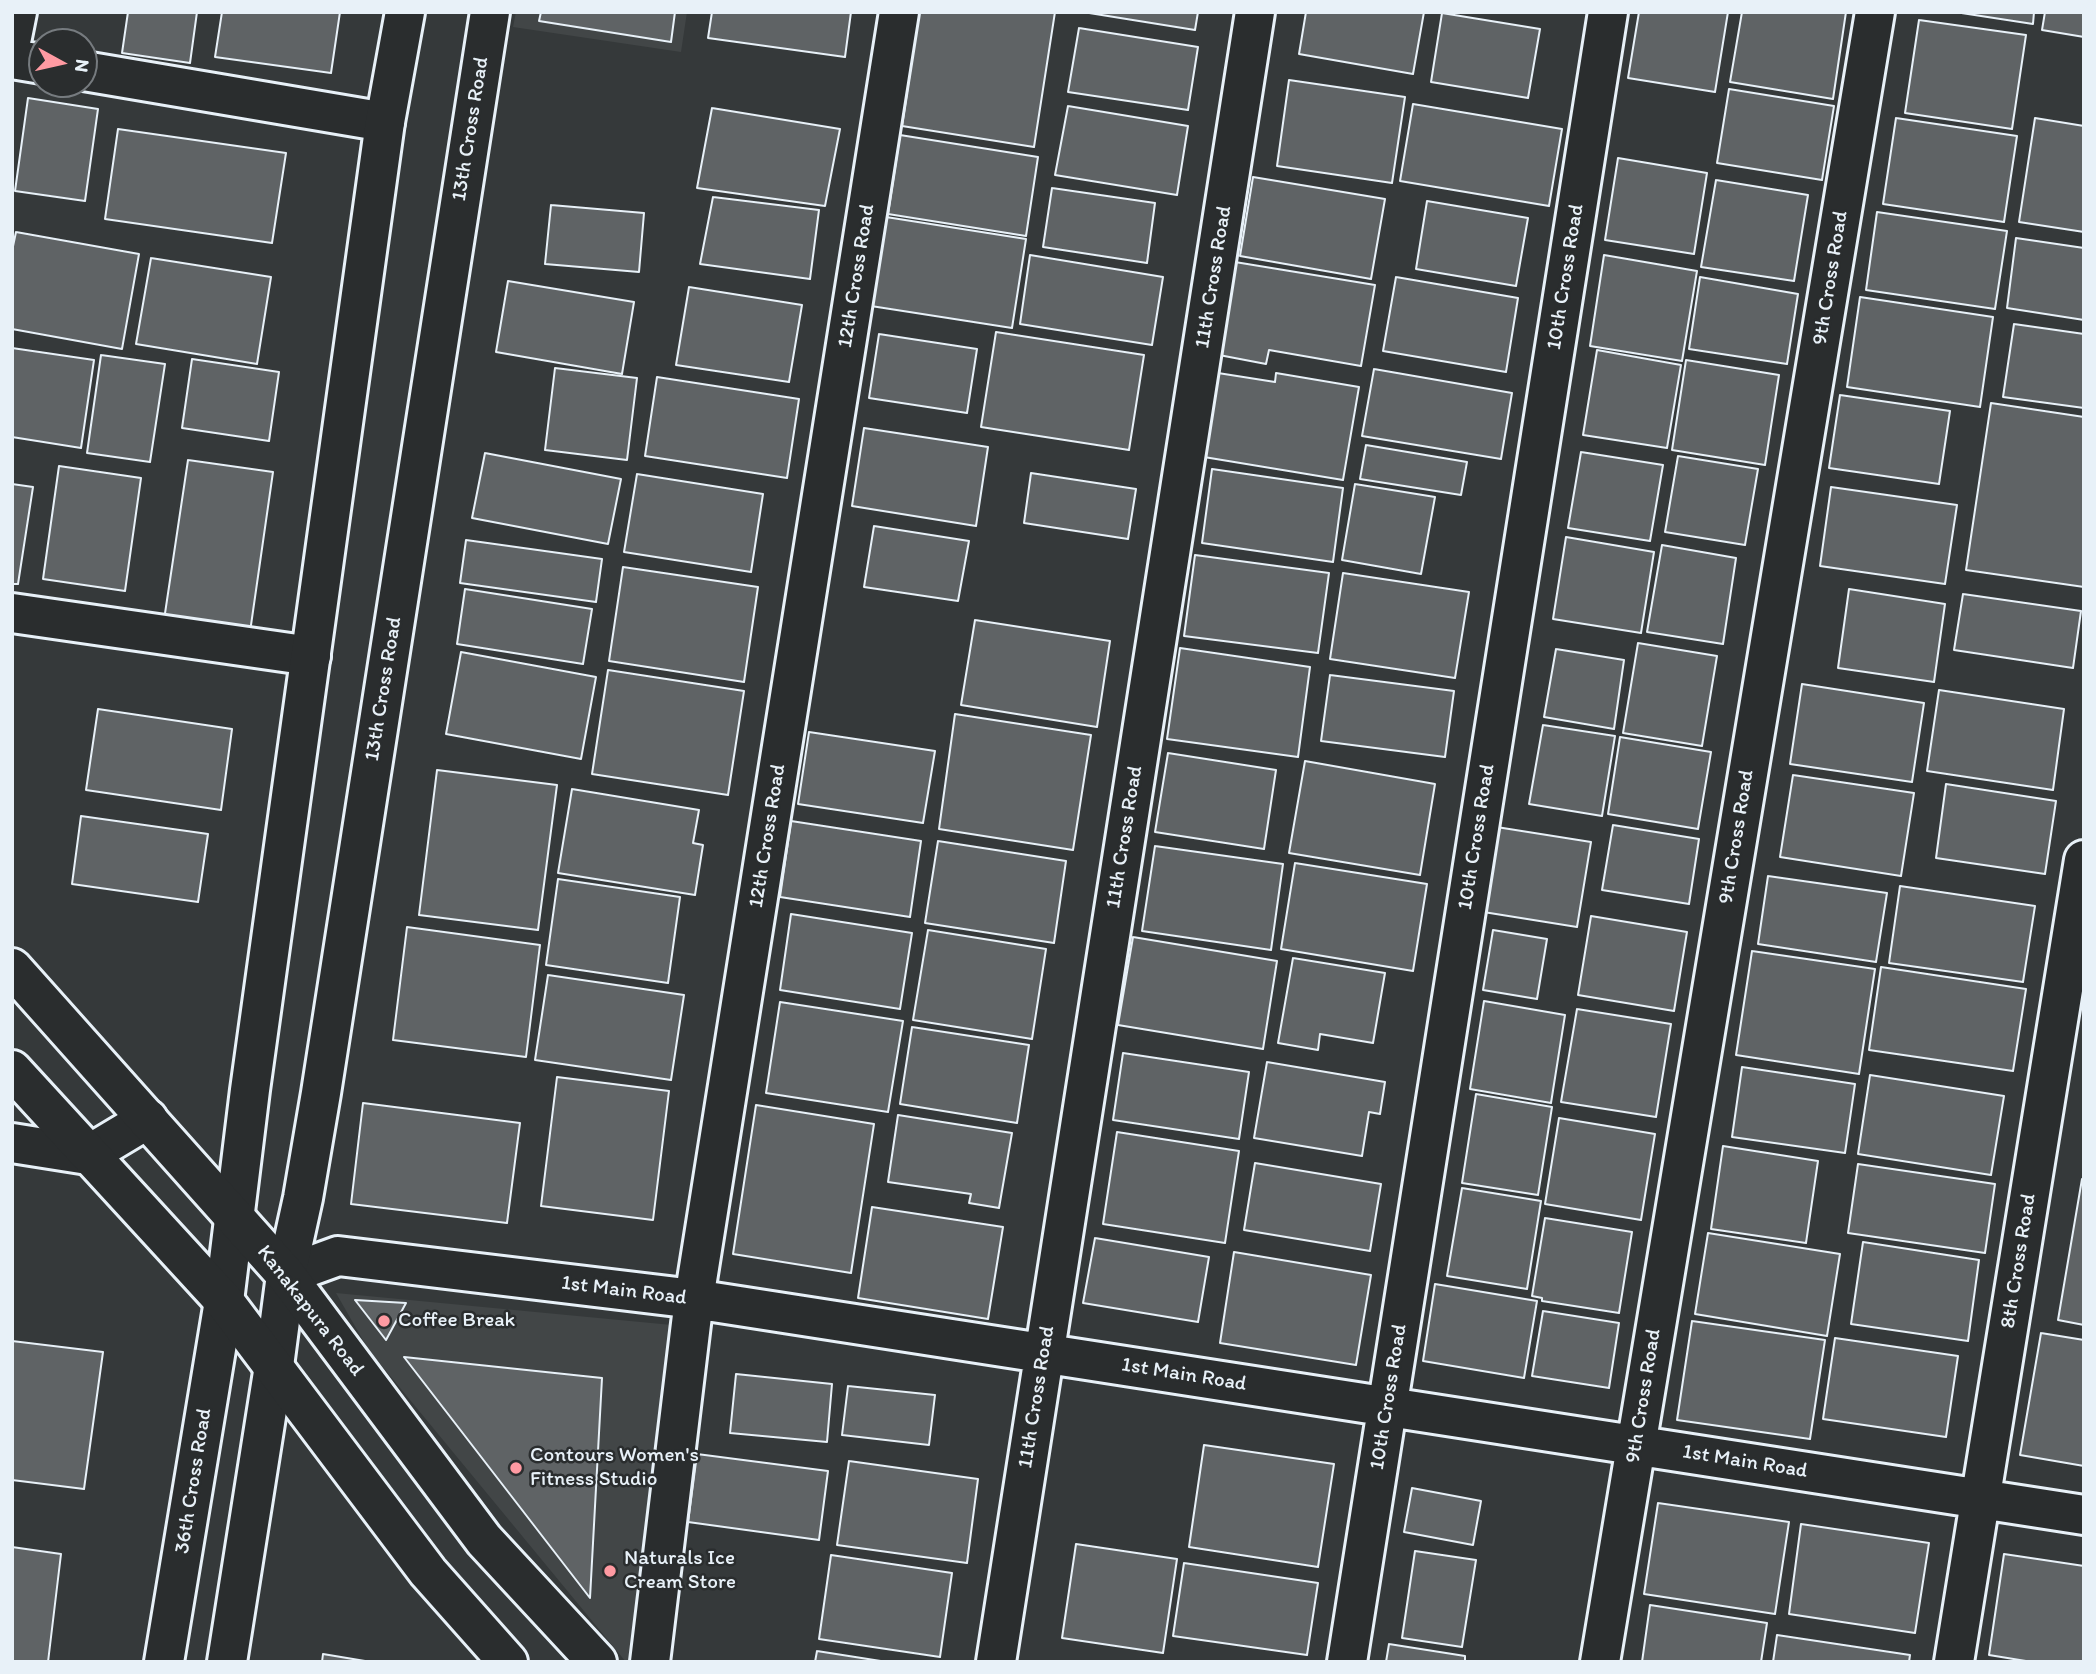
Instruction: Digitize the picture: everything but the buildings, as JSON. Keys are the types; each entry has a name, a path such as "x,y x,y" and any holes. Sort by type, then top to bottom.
{"street":[{"path":"12,37 17,12"},
{"path":"224,1301 385,122 405,12"},
{"name":"13th Cross Road","path":"274,1366 286,1275 303,1198 323,1079 490,12"},
{"name":"12th Cross Road","path":"650,1662 694,1299 899,12"},
{"name":"11th Cross Road","path":"996,1662 1255,12"},
{"name":"10th Cross Road","path":"1347,1662 1608,12"},
{"name":"9th Cross Road","path":"1600,1662 1875,12"},
{"path":"98,73 385,122"},
{"path":"12,613 311,656"},
{"name":"8th Cross Road","path":"1954,1662 2084,860"},
{"name":"Kanakapura Road","path":"12,968 286,1275 484,1540 597,1662"},
{"path":"12,1070 224,1301 428,1572 509,1662"},
{"path":"12,1143 88,1155 148,1119"},
{"name":"1st Main Road","path":"286,1275 338,1256 694,1299 2084,1515"},
{"name":"36th Cross Road","path":"164,1662 224,1301"},
{"path":"227,1662 274,1366"}],"shaded area":[{"path":"516,12 687,12 681,52 513,27"},
{"path":"336,1293 672,1325 628,1662 368,1349"}],"place":[{"name":"Coffee Break","path":"384,1321"},
{"name":"Contours Women's Fitness Studio","path":"516,1468"},
{"name":"Naturals Ice Cream Store","path":"610,1571"}]}
